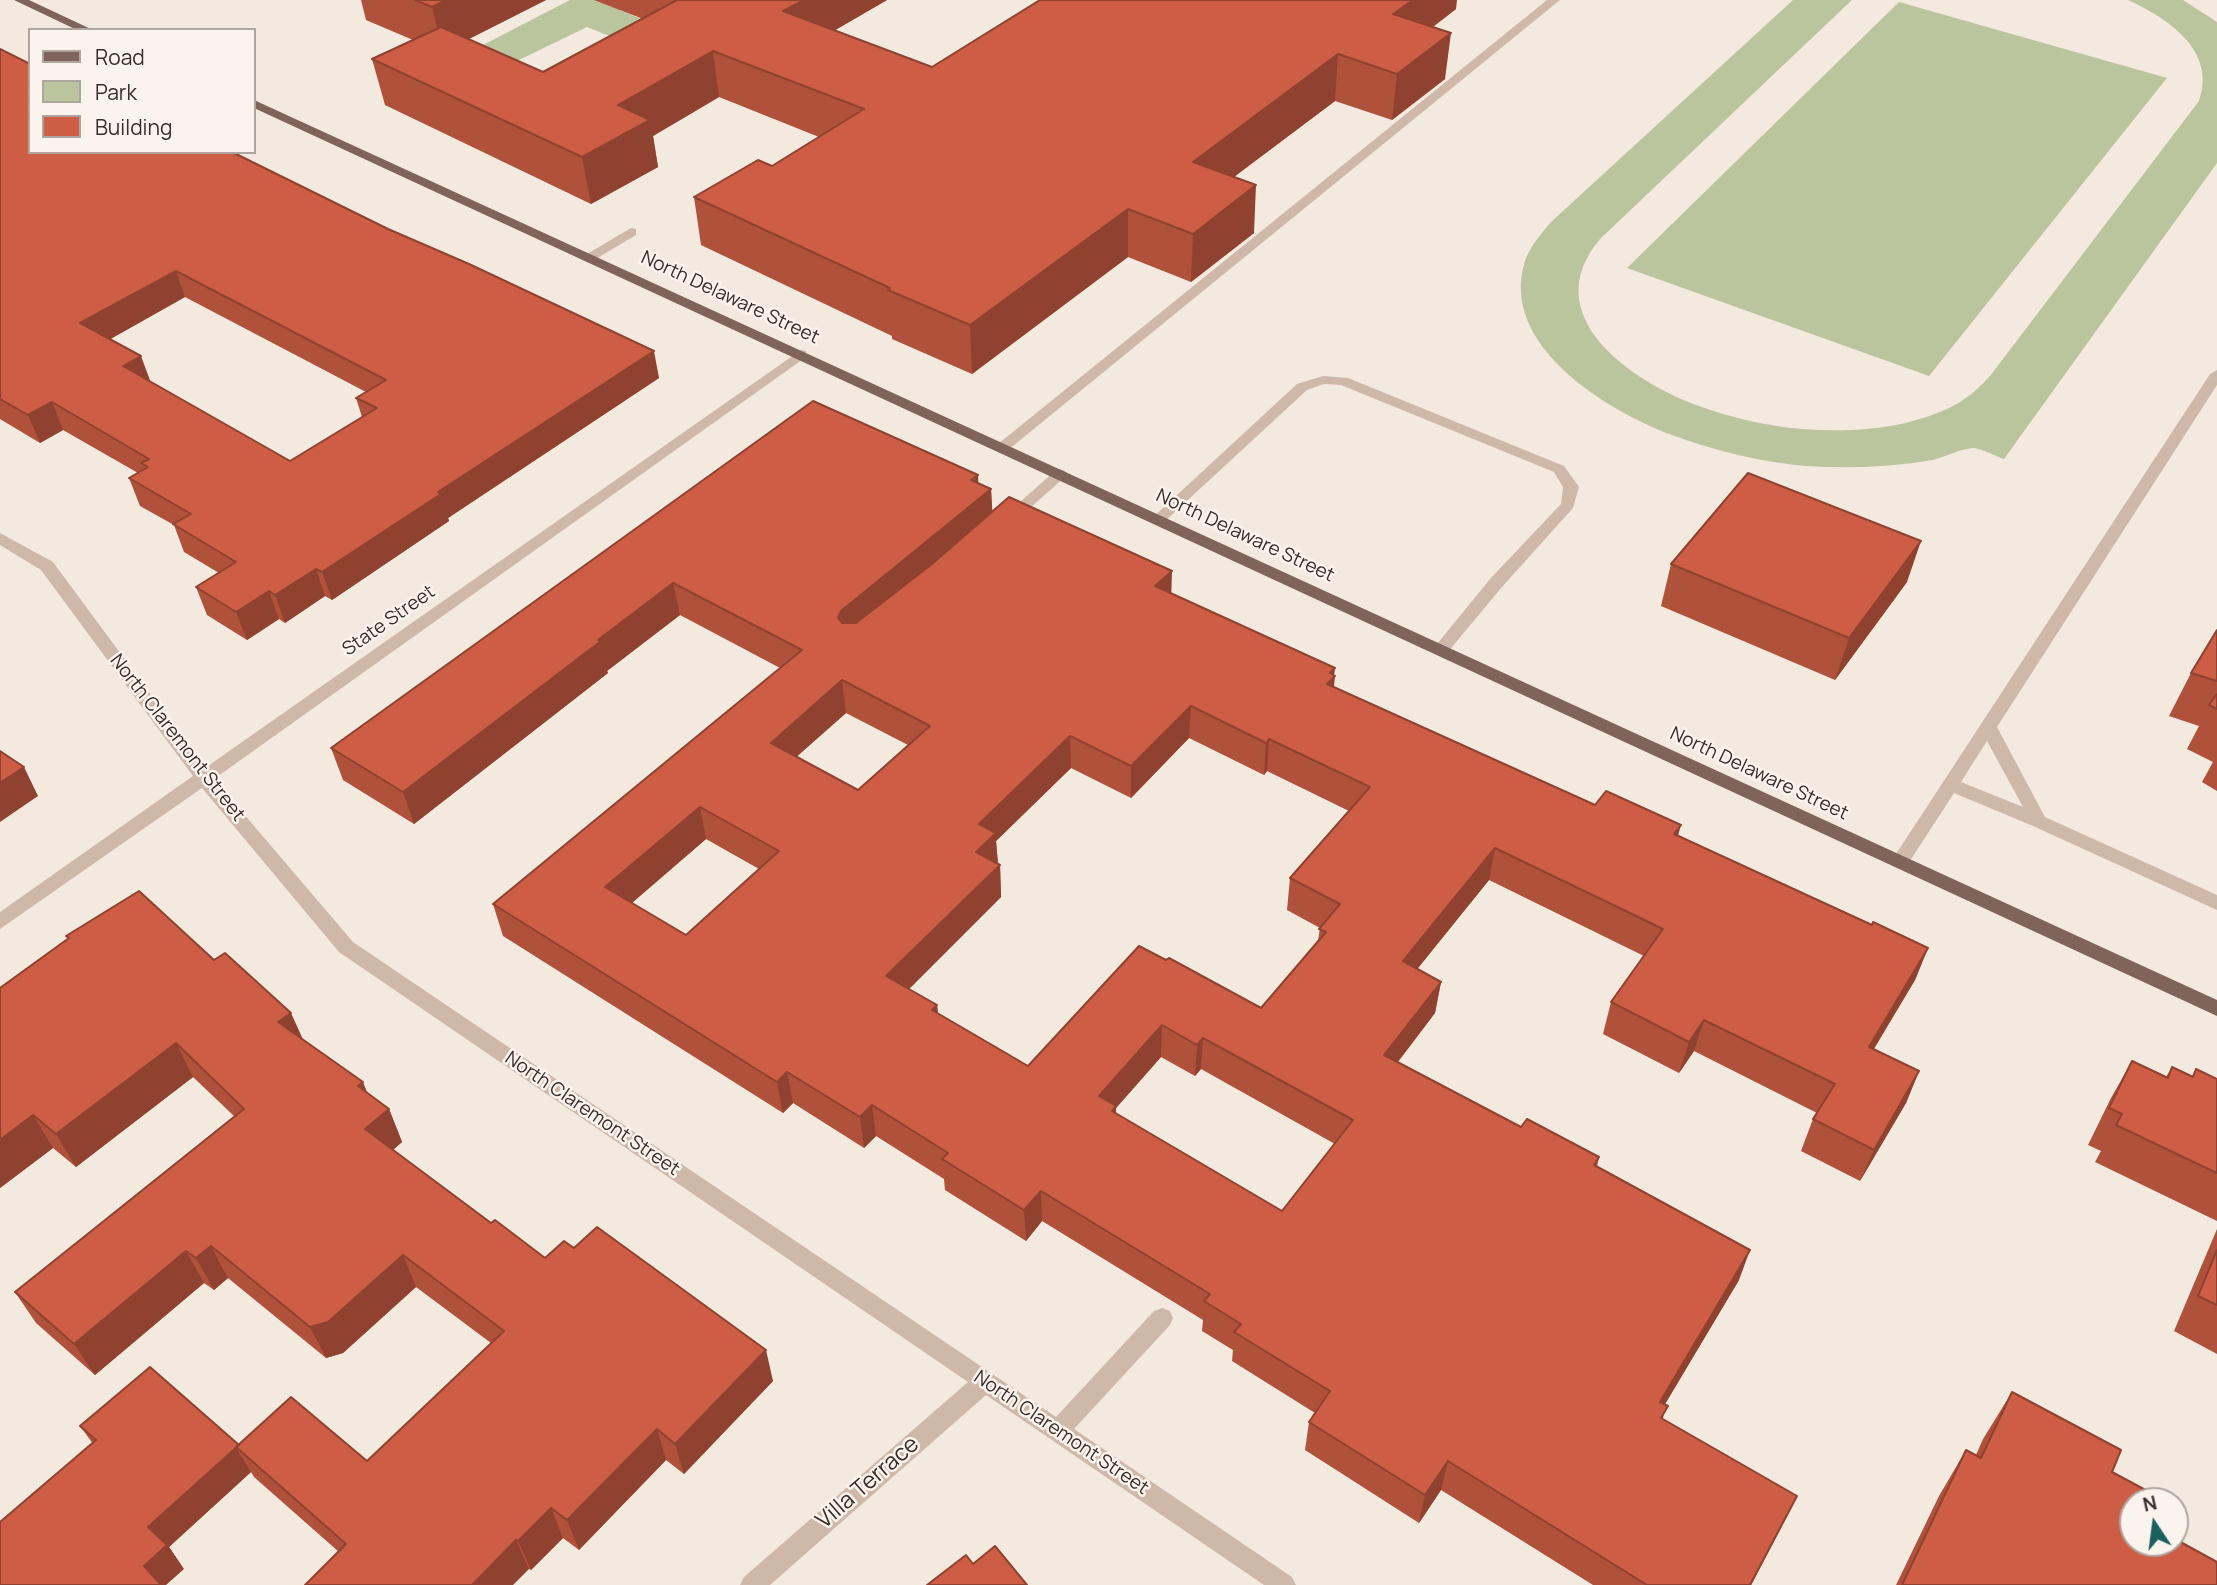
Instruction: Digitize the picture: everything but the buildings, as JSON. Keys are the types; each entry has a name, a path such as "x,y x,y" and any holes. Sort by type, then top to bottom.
{"main road":[{"path":"20,0 83,28"},
{"name":"North Delaware Street","path":"256,105 802,354 2217,1008"}],"street":[{"path":"1003,447 1554,0"},
{"path":"589,257 631,232"},
{"name":"State Street","path":"0,922 802,354"},
{"path":"1900,862 2217,374"},
{"path":"1159,519 1302,387 1323,380 1343,381 1559,468 1571,487 1568,505 1496,583 1441,649"},
{"path":"993,533 1060,474"},
{"name":"North Claremont Street","path":"0,538 47,566 203,777 346,947 1284,1585"},
{"path":"1988,726 2039,821"},
{"path":"1950,785 2039,821 2217,903"},
{"path":"1058,1431 1162,1318"},
{"name":"Villa Terrace","path":"752,1585 984,1382"}],"green space":[{"path":"570,0 637,0 619,10 691,39 659,56 587,27 488,75 452,61"},
{"path":"1793,0 1852,0 1600,239 1583,267 1579,294 1585,319 1600,342 1621,363 1646,381 1699,406 1724,414 1776,426 1821,430 1860,430 1917,420 1958,403 1990,376 2199,101 2203,83 2201,66 2195,51 2172,26 2128,0 2183,0 2217,22 2217,163 2004,459 1974,448 1917,462 1870,467 1822,467 1772,462 1705,446 1646,424 1590,392 1543,347 1527,320 1521,292 1525,261 1543,231"},
{"path":"1899,2 2167,78 1929,376 1627,268"}]}
